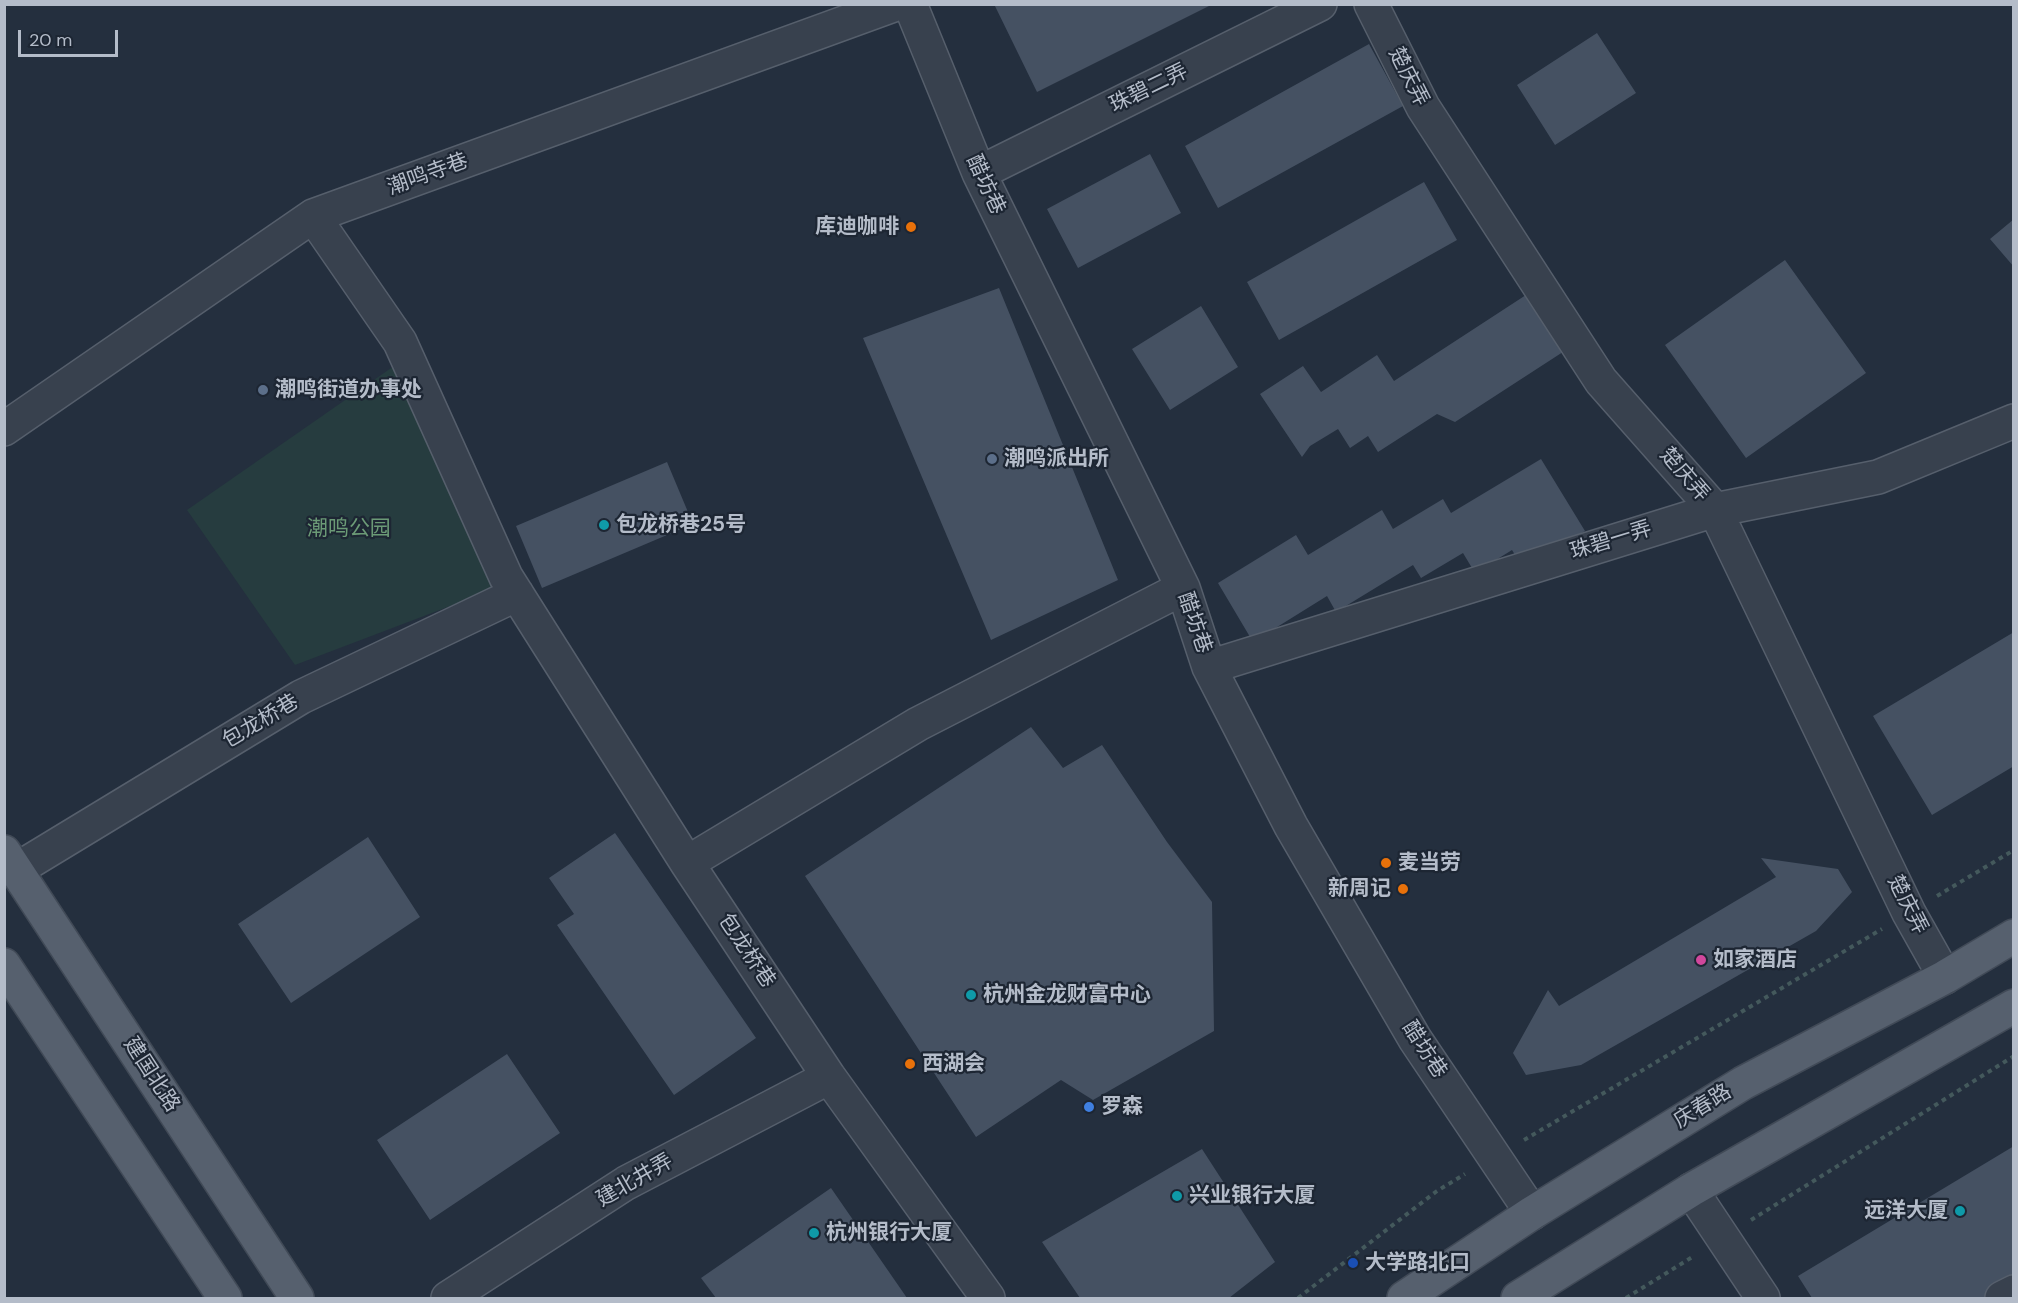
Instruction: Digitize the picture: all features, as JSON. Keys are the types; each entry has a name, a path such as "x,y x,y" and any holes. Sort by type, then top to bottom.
{"main road":[{"name":"建国北路","path":"10,861 297,1299"},
{"name":"庆春路","path":"1404,1299 1532,1212 1743,1083 1945,977 2013,936"},
{"path":"4,964 225,1299"},
{"path":"1521,1298 1691,1190 2013,1006"}],"street":[{"name":"潮鸣寺巷","path":"4,429 314,216 896,4"},
{"name":"醋坊巷","path":"910,4 979,173 1183,588 1209,667 1291,826 1415,1039 1532,1212"},
{"name":"珠碧二弄","path":"979,173 1320,4"},
{"name":"楚庆弄","path":"1371,4 1423,107 1602,381 1715,510 1909,913 1945,977"},
{"name":"包龙桥巷","path":"314,216 400,342 506,577 687,863 829,1077 988,1299"},
{"name":"珠碧一弄","path":"1209,667 1715,510 1878,477 2013,421"},
{"path":"687,863 918,724 1183,588"},
{"name":"包龙桥巷","path":"10,861 301,698 517,594"},
{"name":"建北井弄","path":"448,1299 626,1183 829,1077"},
{"path":"1691,1190 1763,1299"},
{"path":"2002,1299 2013,1292"}],"path":[{"path":"1298,1299 1437,1191 2013,850"},
{"path":"1626,1299 2013,1056"}],"green space":[{"name":"潮鸣公园","path":"394,366 495,589 295,665 187,510"}],"building":[{"path":"994,4 1213,4 1037,92"},
{"path":"1597,33 1636,93 1555,145 1517,85"},
{"path":"1369,44 1403,106 1218,208 1185,146"},
{"path":"1150,154 1181,213 1078,268 1047,209"},
{"path":"1424,182 1457,240 1279,340 1247,282"},
{"path":"2014,219 2014,267 1990,239"},
{"path":"1785,260 1866,373 1746,458 1665,345"},
{"name":"潮鸣派出所","path":"999,288 1118,580 991,640 863,338"},
{"path":"1529,293 1566,350 1455,422 1437,414 1378,452 1368,436 1350,448 1338,429 1310,446 1302,457 1260,394 1303,366 1321,392 1377,355 1394,381"},
{"path":"1201,306 1238,367 1170,410 1132,349"},
{"path":"1541,459 1585,531 1523,568 1512,550 1475,573 1463,553 1421,578 1413,565 1336,612 1327,596 1253,642 1218,583 1296,535 1308,555 1382,510 1393,529 1443,499 1451,513"},
{"name":"包龙桥巷25号","path":"667,462 693,524 542,588 516,526"},
{"path":"2014,632 2014,766 1932,815 1873,716"},
{"name":"杭州金龙财富中心","path":"1031,727 1063,768 1102,745 1167,842 1212,902 1214,1031 1093,1100 1061,1080 976,1137 805,876"},
{"path":"615,833 756,1038 674,1095 557,925 574,914 549,878"},
{"path":"368,837 420,917 291,1003 238,924"},
{"name":"如家酒店","path":"1761,858 1838,869 1852,892 1816,931 1581,1065 1526,1075 1513,1053 1548,990 1559,1006 1776,877"},
{"path":"507,1054 560,1133 430,1220 377,1140"},
{"name":"远洋大厦","path":"2014,1146 2014,1282 1986,1298 1812,1298 1798,1276"},
{"name":"兴业银行大厦","path":"1202,1149 1275,1262 1229,1298 1080,1298 1042,1242"},
{"name":"杭州银行大厦","path":"831,1188 907,1298 716,1298 701,1278"}],"place":[{"name":"库迪咖啡","path":"911,227"},
{"name":"潮鸣街道办事处","path":"263,390"},
{"name":"潮鸣派出所","path":"992,459"},
{"name":"包龙桥巷25号","path":"604,525"},
{"name":"麦当劳","path":"1386,863"},
{"name":"新周记","path":"1403,889"},
{"name":"如家酒店","path":"1701,960"},
{"name":"杭州金龙财富中心","path":"971,995"},
{"name":"西湖会","path":"910,1064"},
{"name":"罗森","path":"1089,1107"},
{"name":"兴业银行大厦","path":"1177,1196"},
{"name":"远洋大厦","path":"1960,1211"},
{"name":"杭州银行大厦","path":"814,1233"},
{"name":"大学路北口","path":"1353,1263"}]}
